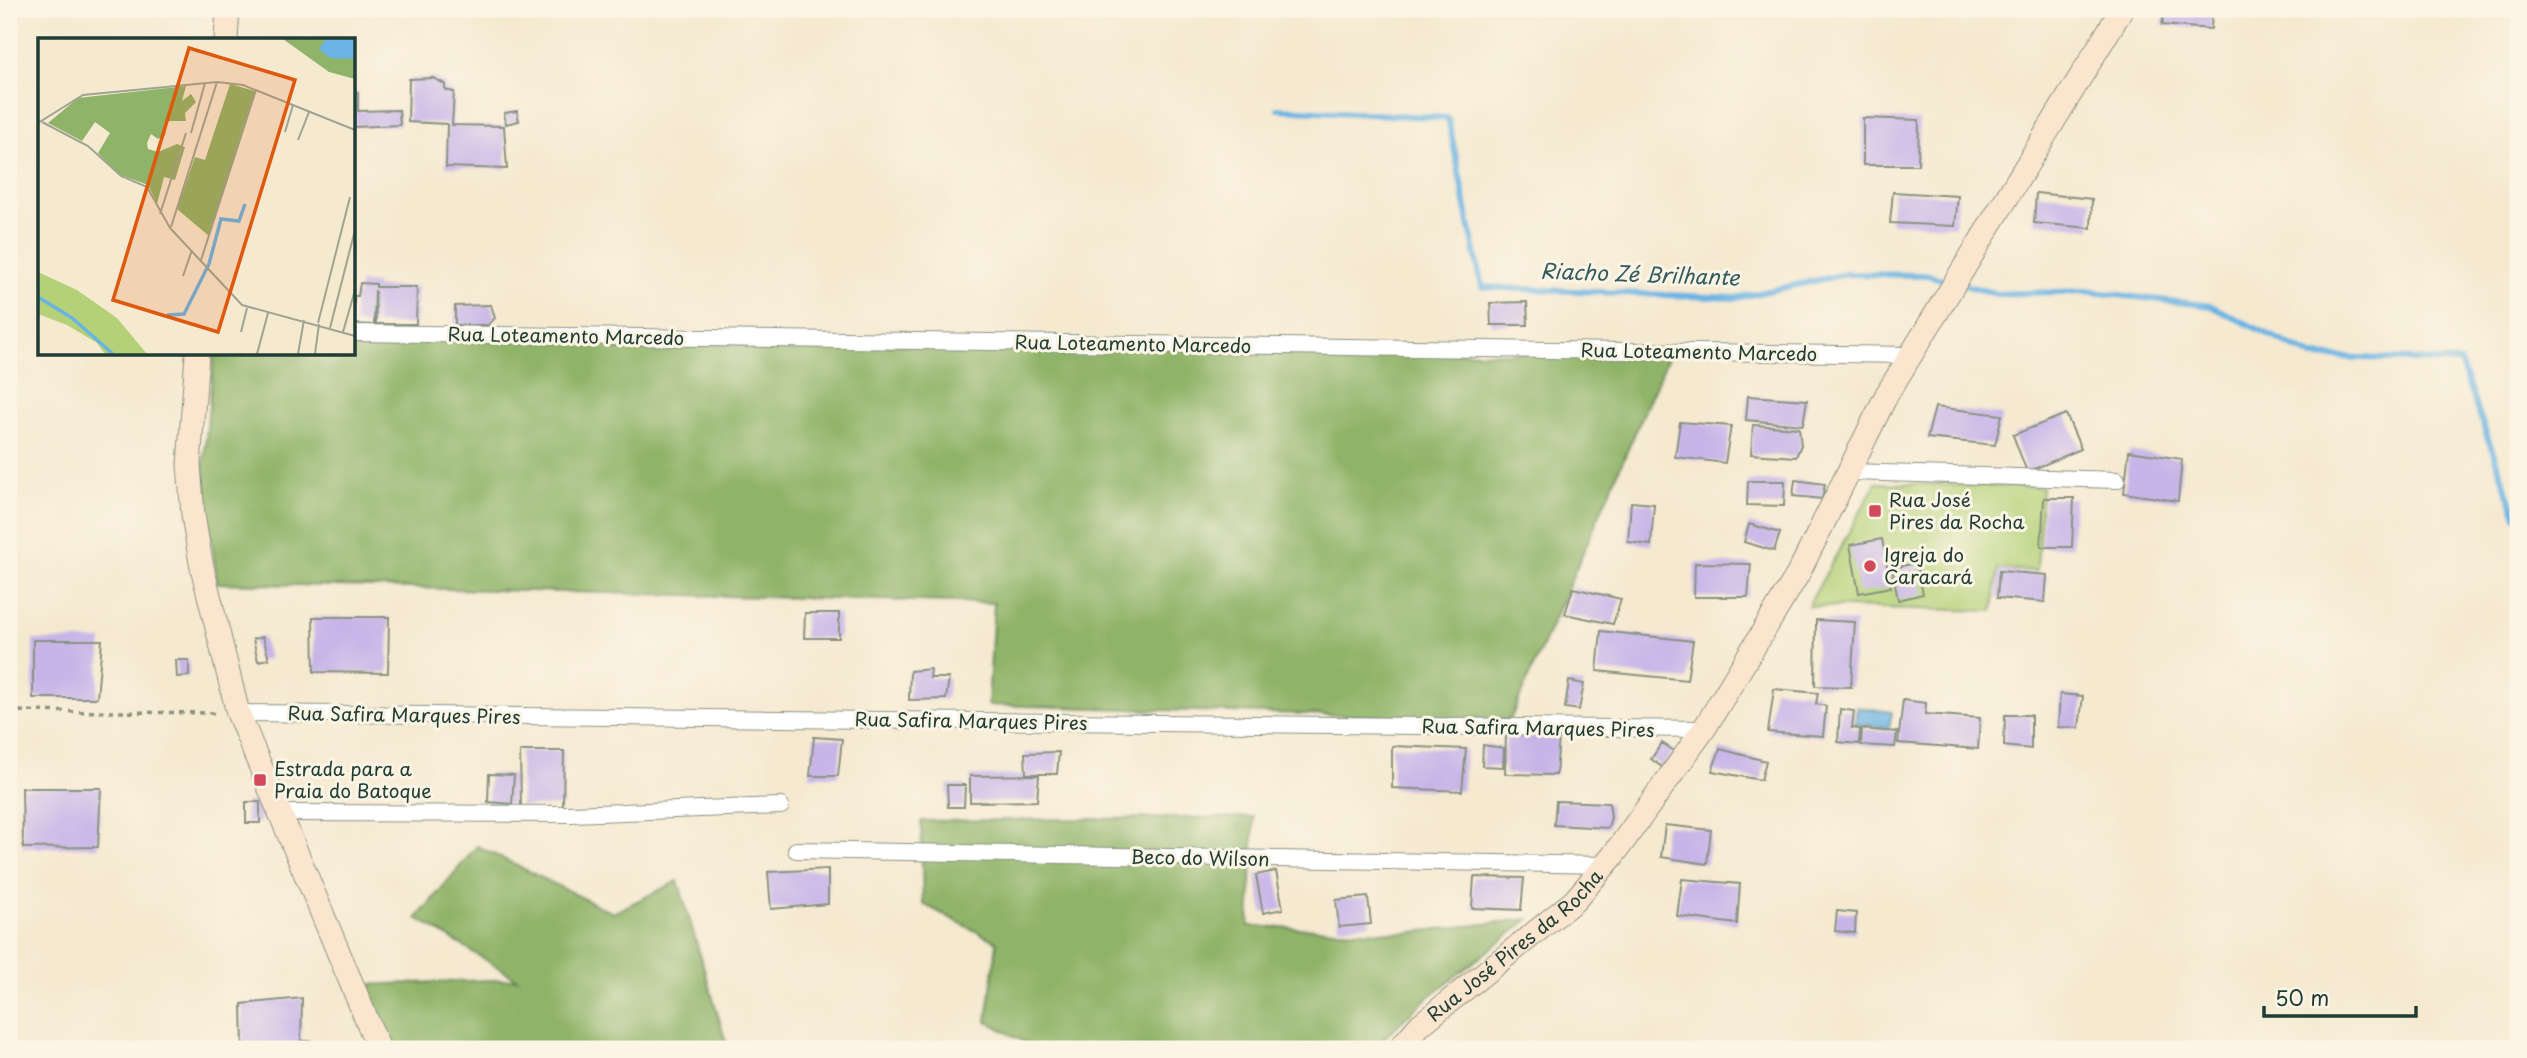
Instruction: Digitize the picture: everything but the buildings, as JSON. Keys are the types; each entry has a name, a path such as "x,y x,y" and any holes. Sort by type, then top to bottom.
{"street":[{"path":"226,38 228,9"},
{"name":"Rua José Pires da Rocha","path":"1399,1049 1427,1019 1574,901 1605,865 1704,729 1798,573 1887,394 2122,9"},
{"name":"Rua Loteamento Marcedo","path":"355,333 1912,355"},
{"path":"197,355 189,465 193,515 201,563 238,713 379,1049"},
{"path":"1850,472 2117,480"},
{"name":"Rua Safira Marques Pires","path":"238,713 1704,729"},
{"path":"280,814 572,814 781,806"},
{"name":"Beco do Wilson","path":"796,850 1605,865"}],"path":[{"path":"9,711 238,713"}],"green space":[{"path":"355,338 1669,355 1510,720 988,705 994,603 217,583 203,469 214,355 355,355"},
{"path":"1876,483 2042,487 2037,571 1998,569 1993,611 1808,606"},
{"path":"1254,817 1249,926 1405,933 1529,919 1425,1000 1372,1049 1036,1049 987,1021 997,942 923,904 921,821"},
{"path":"477,846 613,913 678,881 728,1049 391,1049 364,985 517,979 417,918"}],"water":[{"path":"1857,707 1892,712 1889,728 1855,724"}],"waterway":[{"name":"Riacho Zé Brilhante","path":"1278,109 1448,118 1482,287 1736,298 1846,274 1928,275 1949,281"},
{"name":"Riacho Zé Brilhante","path":"1960,284 1997,294 2085,291 2211,306 2312,356 2460,362 2517,518"}],"place":[{"name":"Rua José Pires da Rocha","path":"1875,511"},
{"name":"Igreja do Caracará","path":"1870,566"},
{"name":"Estrada para a Praia do Batoque","path":"260,780"}]}
